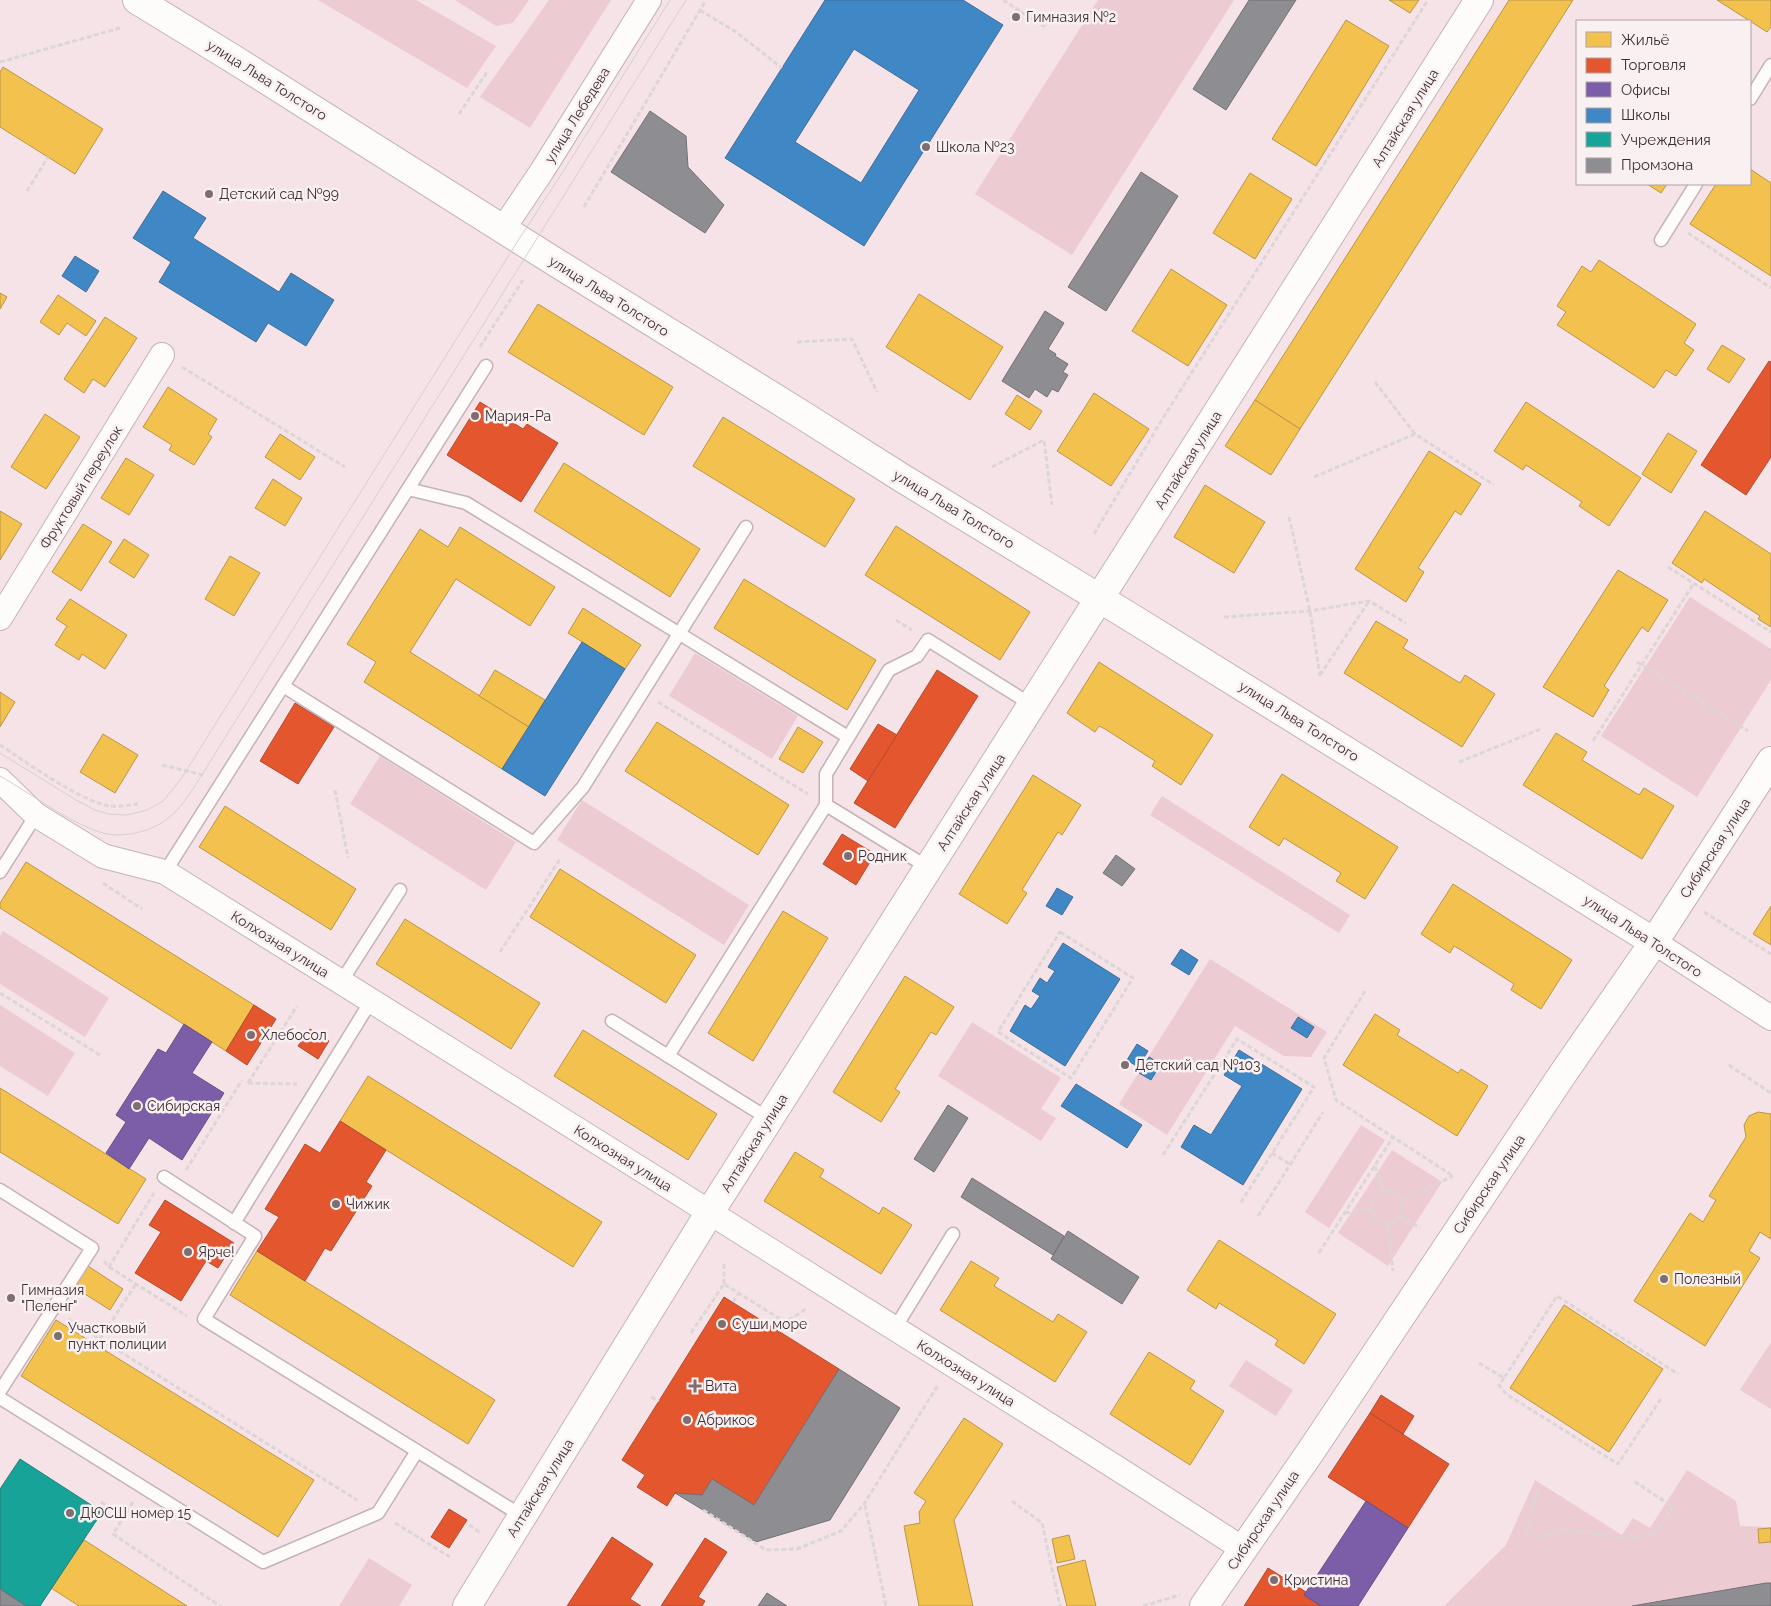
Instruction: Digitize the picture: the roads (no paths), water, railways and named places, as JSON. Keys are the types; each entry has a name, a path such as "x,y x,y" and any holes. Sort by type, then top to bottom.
{"main road":[{"name":"Алтайская улица","path":"467,1606 710,1212 1479,0"},
{"name":"улица Льва Толстого","path":"146,2 503,229 902,478 1100,598 1654,942"},
{"name":"Сибирская улица","path":"1194,1600 1243,1549 1562,1075 1654,942 1771,761"}],"street":[{"name":"улица Лебедева","path":"503,229 542,171 648,0"},
{"name":"Фруктовый переулок","path":"0,618 162,355"},
{"name":"Колхозная улица","path":"0,780 36,815 103,856 165,872 895,1328 1243,1549"},
{"name":"улица Льва Толстого","path":"1654,942 1771,1018"}],"lane":[{"path":"1751,97 1771,65"},
{"path":"1661,240 1695,185"},
{"path":"165,872 486,366"},
{"path":"408,490 466,502 848,737"},
{"path":"282,686 534,843 583,787 746,527"},
{"path":"668,1056 826,805 826,774 889,670 917,656 928,640 1032,705"},
{"path":"826,805 929,868"},
{"path":"0,872 36,815"},
{"path":"341,982 400,890"},
{"path":"234,1223 372,1001"},
{"path":"612,1021 769,1119"},
{"path":"164,1178 256,1236 204,1319 522,1516"},
{"path":"0,1190 92,1248 0,1391"},
{"path":"895,1328 953,1234"},
{"path":"0,1398 263,1562 378,1513 417,1452"}],"tram line":[{"path":"0,753 95,810 109,814 127,815 147,810 163,801 181,779 670,0"},
{"path":"0,776 78,823 112,835 131,834 151,828 167,819 179,808 193,789 686,0"}],"place":[{"name":"Гимназия №2","path":"1016,17"},
{"name":"Школа №23","path":"926,147"},
{"name":"Детский сад №99","path":"209,194"},
{"name":"Мария-Ра","path":"475,416"},
{"name":"Родник","path":"848,856"},
{"name":"Хлебосол","path":"251,1035"},
{"name":"Детский сад №103","path":"1125,1065"},
{"name":"Сибирская","path":"137,1106"},
{"name":"Чижик","path":"336,1204"},
{"name":"Ярче!","path":"188,1252"},
{"name":"Полезный","path":"1664,1279"},
{"name":"Гимназия \"Пеленг\"","path":"11,1298"},
{"name":"Суши море","path":"722,1324"},
{"name":"Участковый пункт полиции","path":"58,1336"},
{"name":"Вита","path":"695,1386"},
{"name":"Абрикос","path":"687,1420"},
{"name":"ДЮСШ номер 15","path":"70,1513"},
{"name":"Кристина","path":"1274,1580"}]}
